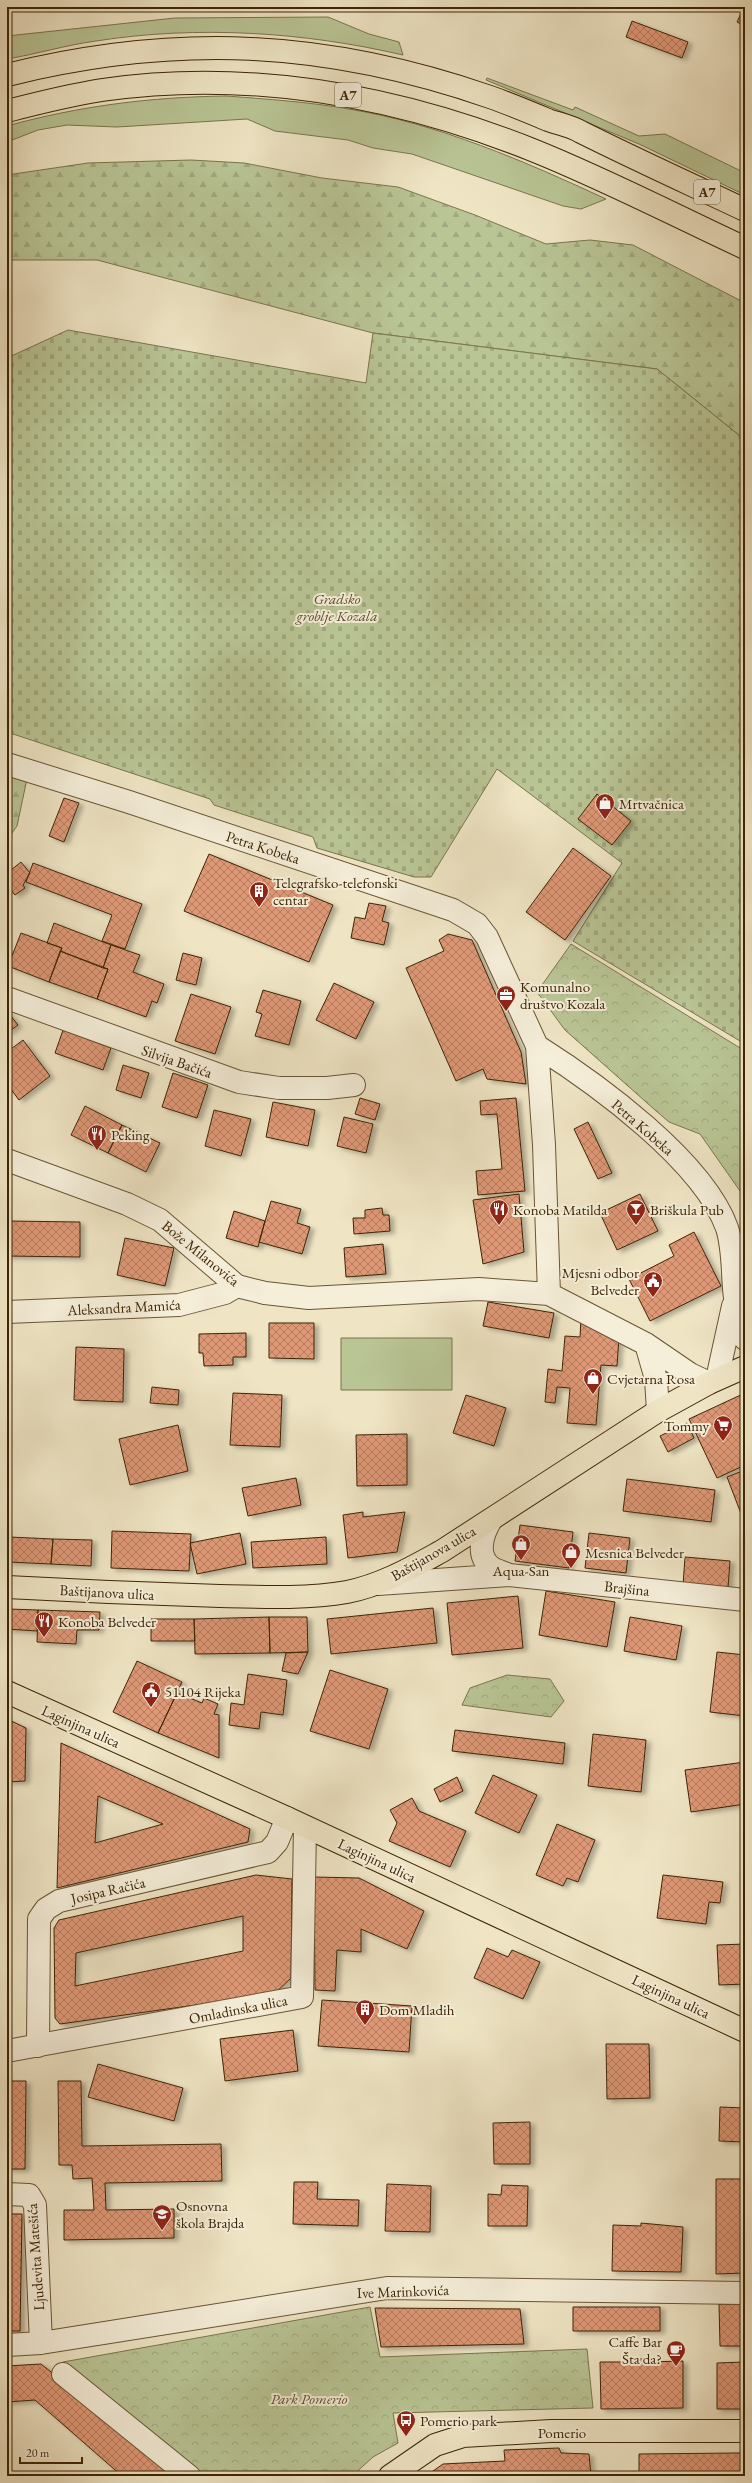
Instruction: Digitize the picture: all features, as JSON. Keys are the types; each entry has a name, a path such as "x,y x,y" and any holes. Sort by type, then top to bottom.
{"main road":[{"name":"A7","path":"7,75 72,60 157,49 266,49 319,54 415,73 508,104 580,131 745,210"},
{"name":"A7","path":"7,111 101,90 190,82 283,85 352,95 419,111 531,150 745,248"},
{"name":"Baštijanova ulica","path":"7,1587 138,1594 246,1596 346,1592 377,1584 428,1559 491,1520 658,1411 713,1381 745,1367"},
{"name":"Laginjina ulica","path":"7,1692 296,1823 745,2031"},
{"name":"Pomerio","path":"390,2476 435,2445 463,2436 551,2431 745,2431"}],"street":[{"name":"Petra Kobeka","path":"7,764 129,802 446,908 470,918 487,937 537,1046 544,1145 549,1294"},
{"name":"Silvija Bačića","path":"7,998 239,1082 279,1088 327,1088 354,1085"},
{"name":"Petra Kobeka","path":"537,1046 572,1068 674,1152 698,1178 715,1202 727,1229 735,1299"},
{"name":"Bože Milanovića","path":"7,1160 127,1204 160,1220 237,1286 265,1293 309,1298 479,1289 549,1294"},
{"name":"Aleksandra Mamića","path":"7,1312 179,1305 225,1293 237,1286"},
{"path":"549,1294 646,1344 690,1374 713,1381 735,1299"},
{"path":"735,1299 745,1339"},
{"path":"646,1344 656,1379 658,1411"},
{"name":"Brajšina","path":"491,1520 483,1534 483,1557 490,1567 509,1575"},
{"name":"Brajšina","path":"377,1584 509,1575 745,1600"},
{"name":"Josipa Račića","path":"38,2046 39,1919 46,1909 59,1901 268,1852 296,1823"},
{"name":"Omladinska ulica","path":"7,2051 302,1997 296,1823"},
{"name":"Ljudevita Matešića","path":"7,2194 29,2195 35,2204 41,2343"},
{"name":"Ive Marinkovića","path":"7,2345 41,2343 387,2288 745,2293"},
{"path":"63,2374 189,2476"}],"green space":[{"path":"328,17 369,34 399,42 403,55 366,47 289,36 212,32 134,36 96,41 7,59 7,36 175,18"},
{"path":"487,78 573,110 575,107 639,136 665,134 745,173 745,195 639,144 486,80"},
{"path":"226,96 288,101 349,109 416,124 480,145 544,171 606,199 581,209 563,206 412,154 373,148 348,140 275,131 247,119 117,127 67,125 38,130 7,142 7,126 61,113 115,104 170,98"},
{"path":"191,160 244,163 322,178 398,187 475,215 546,244 590,240 633,245 745,303 745,440 657,369 373,333 97,260 7,260 7,175 88,163"},
{"name":"Gradsko groblje Kozala","path":"68,330 366,383 373,333 657,369 745,440 745,1044 573,941 622,863 497,769 431,877 414,877 317,848 313,837 214,805 210,799 7,732 7,358"},
{"path":"7,769 28,774 17,826 7,840"},
{"path":"571,944 745,1051 745,1198 700,1134 669,1122 655,1110 565,1030 537,992"},
{"path":"341,1338 452,1338 452,1390 341,1390"},
{"path":"507,1675 550,1679 564,1701 551,1717 462,1705 470,1688"},
{"name":"Park Pomerio","path":"370,2307 380,2357 587,2349 593,2408 393,2413 398,2443 373,2457 352,2476 204,2476 63,2362"}],"building":[{"path":"745,7 745,26 737,22"},
{"path":"632,21 688,42 682,58 626,37"},
{"name":"Mrtvačnica","path":"597,794 631,821 612,845 578,819"},
{"path":"64,798 79,803 64,842 49,836"},
{"path":"573,848 611,876 565,940 526,912"},
{"name":"Telegrafsko-telefonski centar","path":"209,854 333,905 309,962 184,911"},
{"path":"21,862 30,873 23,885 25,888 15,895 7,885 7,869 9,867 11,870"},
{"path":"33,863 142,904 125,949 102,941 112,915 26,882"},
{"path":"369,903 386,906 382,921 389,923 384,945 351,938 355,917 365,919"},
{"path":"54,923 111,945 103,968 60,951 62,948 47,943"},
{"path":"21,933 62,948 49,982 8,966"},
{"path":"448,934 472,940 521,1052 526,1084 487,1079 483,1069 456,1081 406,968 444,951 439,940"},
{"path":"111,945 140,955 133,972 164,984 157,1003 152,1001 146,1017 97,999 108,969 103,968"},
{"path":"60,951 108,969 97,999 49,982"},
{"path":"183,953 202,958 196,985 176,980"},
{"path":"334,983 374,1002 356,1039 316,1020"},
{"path":"263,990 301,1001 289,1045 255,1036 262,1014 256,1012"},
{"path":"191,994 231,1007 215,1054 175,1041"},
{"path":"7,1011 18,1025 7,1033"},
{"path":"63,1030 111,1048 103,1070 55,1053"},
{"path":"23,1040 50,1076 19,1100 7,1084 7,1052"},
{"path":"123,1065 149,1073 141,1098 116,1090"},
{"path":"173,1073 208,1085 197,1118 162,1107"},
{"path":"360,1098 380,1104 375,1120 355,1114"},
{"path":"516,1098 525,1191 478,1195 476,1171 502,1169 497,1114 481,1115 480,1101"},
{"path":"273,1102 315,1110 308,1146 266,1137"},
{"path":"85,1106 122,1125 108,1153 71,1135"},
{"path":"214,1110 251,1119 241,1156 205,1146"},
{"path":"344,1117 373,1124 366,1153 337,1146"},
{"path":"588,1122 612,1173 598,1179 574,1129"},
{"path":"122,1125 160,1143 146,1172 108,1153"},
{"name":"Konoba Matilda","path":"519,1194 524,1252 483,1264 473,1200"},
{"path":"640,1194 658,1231 617,1250 600,1213"},
{"path":"271,1201 301,1209 297,1223 310,1227 302,1254 259,1242"},
{"path":"382,1208 383,1215 389,1215 390,1231 354,1234 353,1218 365,1218 365,1210"},
{"path":"234,1211 265,1221 258,1247 226,1238"},
{"path":"7,1221 80,1222 80,1257 7,1256"},
{"path":"694,1232 721,1286 650,1321 629,1279 674,1256 669,1245"},
{"path":"125,1238 174,1248 165,1286 117,1275"},
{"path":"383,1244 386,1274 346,1277 344,1248"},
{"path":"488,1302 554,1313 549,1338 483,1326"},
{"path":"581,1318 619,1337 617,1366 601,1365 596,1425 567,1423 570,1388 557,1387 555,1403 545,1402 548,1369 562,1371 565,1336 580,1337"},
{"path":"269,1323 314,1323 314,1359 269,1358"},
{"path":"246,1333 246,1357 233,1357 233,1365 204,1366 203,1353 199,1353 199,1334"},
{"path":"76,1347 124,1349 123,1402 74,1400"},
{"path":"152,1387 179,1390 178,1405 150,1403"},
{"path":"233,1393 282,1395 280,1447 230,1445"},
{"name":"Tommy","path":"745,1393 745,1465 717,1478 689,1419"},
{"path":"466,1395 506,1408 494,1446 453,1433"},
{"path":"687,1423 694,1438 668,1452 660,1436"},
{"path":"178,1425 188,1471 130,1485 119,1439"},
{"path":"407,1434 407,1485 357,1486 356,1435"},
{"path":"745,1470 745,1524 727,1477"},
{"path":"296,1478 301,1505 248,1516 242,1488"},
{"path":"627,1479 715,1490 711,1522 623,1511"},
{"path":"363,1512 363,1517 405,1512 397,1552 348,1558 343,1515"},
{"path":"520,1525 573,1532 569,1568 515,1561"},
{"path":"112,1531 191,1534 189,1571 111,1568"},
{"path":"240,1533 246,1564 197,1574 190,1543"},
{"path":"589,1533 630,1538 626,1573 585,1568"},
{"path":"9,1537 53,1539 51,1564 8,1562"},
{"path":"326,1537 327,1564 253,1568 251,1542"},
{"path":"53,1539 92,1540 91,1566 51,1564"},
{"path":"685,1557 730,1561 728,1588 683,1585"},
{"path":"546,1591 615,1602 607,1647 539,1635"},
{"path":"518,1596 523,1648 452,1655 447,1603"},
{"path":"433,1608 437,1643 331,1654 327,1619"},
{"path":"7,1609 38,1610 37,1631 7,1629"},
{"path":"38,1610 100,1612 99,1630 77,1630 76,1644 37,1642"},
{"path":"269,1617 307,1617 308,1652 270,1653"},
{"path":"269,1617 270,1653 195,1654 194,1619"},
{"path":"630,1617 682,1626 676,1660 624,1651"},
{"path":"151,1619 194,1619 195,1641 151,1641"},
{"path":"308,1652 298,1674 282,1671 286,1653"},
{"path":"717,1652 745,1655 745,1716 710,1712"},
{"path":"137,1661 182,1682 158,1733 113,1712"},
{"path":"330,1670 388,1689 369,1749 310,1731"},
{"path":"248,1674 287,1680 283,1715 261,1712 259,1729 229,1725 231,1703 244,1705"},
{"path":"177,1693 202,1703 204,1698 218,1704 214,1714 219,1715 219,1758 158,1733"},
{"path":"7,1719 26,1728 25,1781 7,1782"},
{"path":"455,1730 565,1743 563,1764 452,1751"},
{"path":"593,1734 646,1740 641,1792 588,1786"},
{"path":"61,1743 250,1829 248,1842 57,1888","holes":["98,1796 163,1824 95,1843"]},
{"path":"745,1762 745,1804 691,1812 685,1770"},
{"path":"493,1775 537,1795 519,1833 475,1813"},
{"path":"457,1777 463,1791 440,1802 434,1789"},
{"path":"412,1798 419,1811 466,1831 450,1867 389,1841 397,1823 390,1810"},
{"path":"557,1824 595,1840 578,1882 567,1878 563,1886 536,1875"},
{"path":"256,1875 292,1879 291,1978 274,1994 60,2024 55,2018 54,1928 59,1920","holes":["243,1916 243,1951 75,1986 76,1953"]},
{"path":"663,1875 723,1882 720,1903 709,1902 706,1924 657,1918"},
{"path":"314,1877 359,1878 424,1911 407,1949 361,1929 361,1952 337,1950 335,1991 315,1990"},
{"path":"745,1944 745,1984 719,1985 717,1945"},
{"path":"487,1948 508,1957 512,1950 540,1962 523,1999 474,1978"},
{"name":"Dom Mladih","path":"322,2000 412,2006 409,2052 318,2046"},
{"path":"293,2030 298,2071 225,2081 220,2039"},
{"path":"606,2044 649,2044 650,2098 607,2099"},
{"path":"98,2064 183,2088 174,2121 88,2097"},
{"path":"7,2081 26,2081 25,2169 7,2169"},
{"path":"58,2081 81,2081 82,2146 221,2144 222,2181 105,2183 106,2210 174,2209 174,2238 64,2240 64,2210 94,2210 92,2178 73,2179 72,2165 59,2165"},
{"path":"720,2107 745,2108 745,2142 719,2141"},
{"path":"530,2122 530,2164 494,2164 493,2123"},
{"path":"716,2179 745,2179 745,2273 716,2274"},
{"path":"294,2182 318,2182 317,2199 359,2200 358,2226 293,2224"},
{"path":"387,2184 431,2186 430,2232 385,2231"},
{"path":"502,2185 528,2186 527,2226 488,2226 488,2194 501,2195"},
{"path":"7,2214 22,2214 20,2331 7,2331"},
{"path":"641,2223 683,2227 681,2272 612,2271 613,2225 641,2226"},
{"path":"719,2304 745,2304 745,2346 720,2346"},
{"path":"573,2307 660,2307 660,2331 573,2331"},
{"path":"375,2308 520,2309 524,2344 381,2347"},
{"path":"634,2359 646,2359 646,2362 683,2361 683,2408 601,2409 600,2362 634,2362"},
{"path":"745,2362 745,2409 717,2409 717,2363"},
{"path":"41,2364 181,2476 122,2476 35,2400 7,2402 7,2366"},
{"path":"559,2448 561,2453 589,2454 591,2476 426,2476 443,2464 505,2461 504,2450"},
{"path":"745,2453 745,2476 639,2476 639,2454"},
{"path":"7,2471 55,2476 7,2476"}],"place":[{"name":"Mrtvačnica","path":"605,820"},
{"name":"Telegrafsko-telefonski centar","path":"259,908"},
{"name":"Komunalno društvo Kozala","path":"506,1012"},
{"name":"Peking","path":"97,1151"},
{"name":"Konoba Matilda","path":"499,1226"},
{"name":"Briškula Pub","path":"636,1226"},
{"name":"Mjesni odbor Belveder","path":"653,1298"},
{"name":"Cvjetarna Rosa","path":"593,1395"},
{"name":"Tommy","path":"723,1442"},
{"name":"Aqua-San","path":"521,1561"},
{"name":"Mesnica Belveder","path":"571,1569"},
{"name":"Konoba Belveder","path":"44,1638"},
{"name":"51104 Rijeka","path":"151,1708"},
{"name":"Dom Mladih","path":"365,2026"},
{"name":"Osnovna škola Brajda","path":"162,2231"},
{"name":"Caffe Bar Šta da?","path":"676,2367"},
{"name":"Pomerio park","path":"406,2437"}]}
